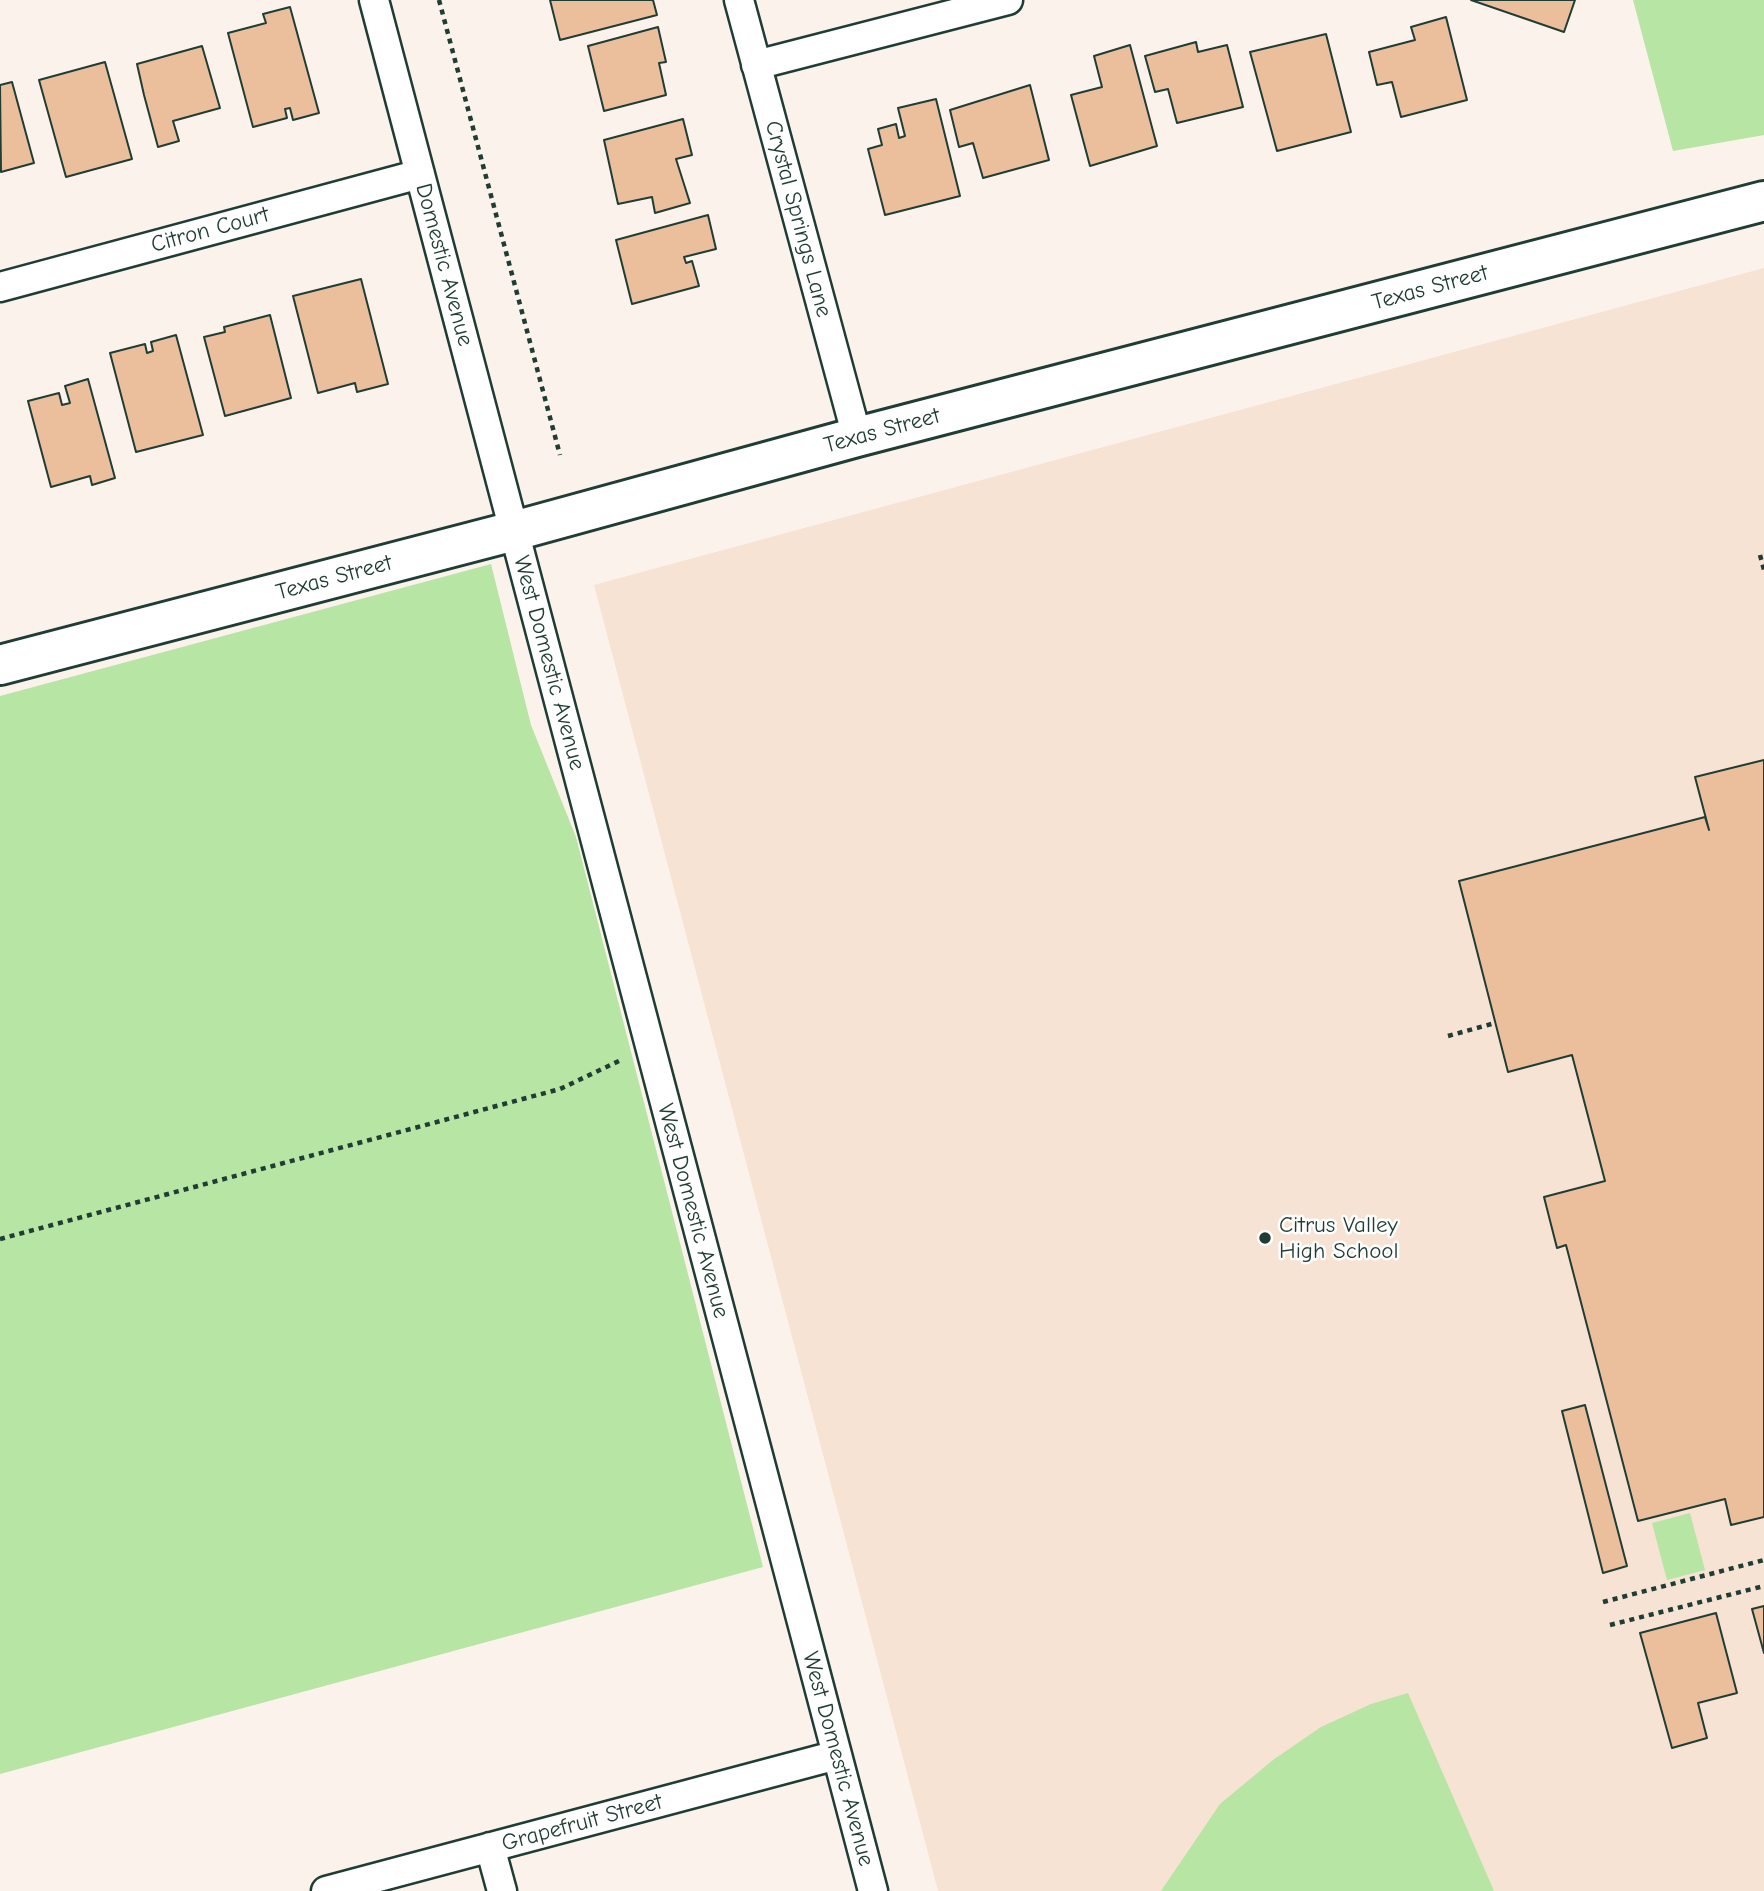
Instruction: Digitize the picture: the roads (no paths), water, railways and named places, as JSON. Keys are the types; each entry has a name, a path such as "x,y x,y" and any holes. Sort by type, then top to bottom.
{"street":[{"name":"Domestic Avenue","path":"374,0 514,531"},
{"name":"Crystal Springs Lane","path":"739,0 857,437"},
{"path":"756,65 1008,0"},
{"name":"Citron Court","path":"0,287 420,174"},
{"name":"Texas Street","path":"0,665 514,531 857,437 1764,201"},
{"name":"West Domestic Avenue","path":"514,531 873,1891"},
{"name":"Grapefruit Street","path":"327,1891 837,1755"},
{"path":"490,1847 502,1891"}],"place":[{"name":"Citrus Valley High School","path":"1265,1238"}]}
